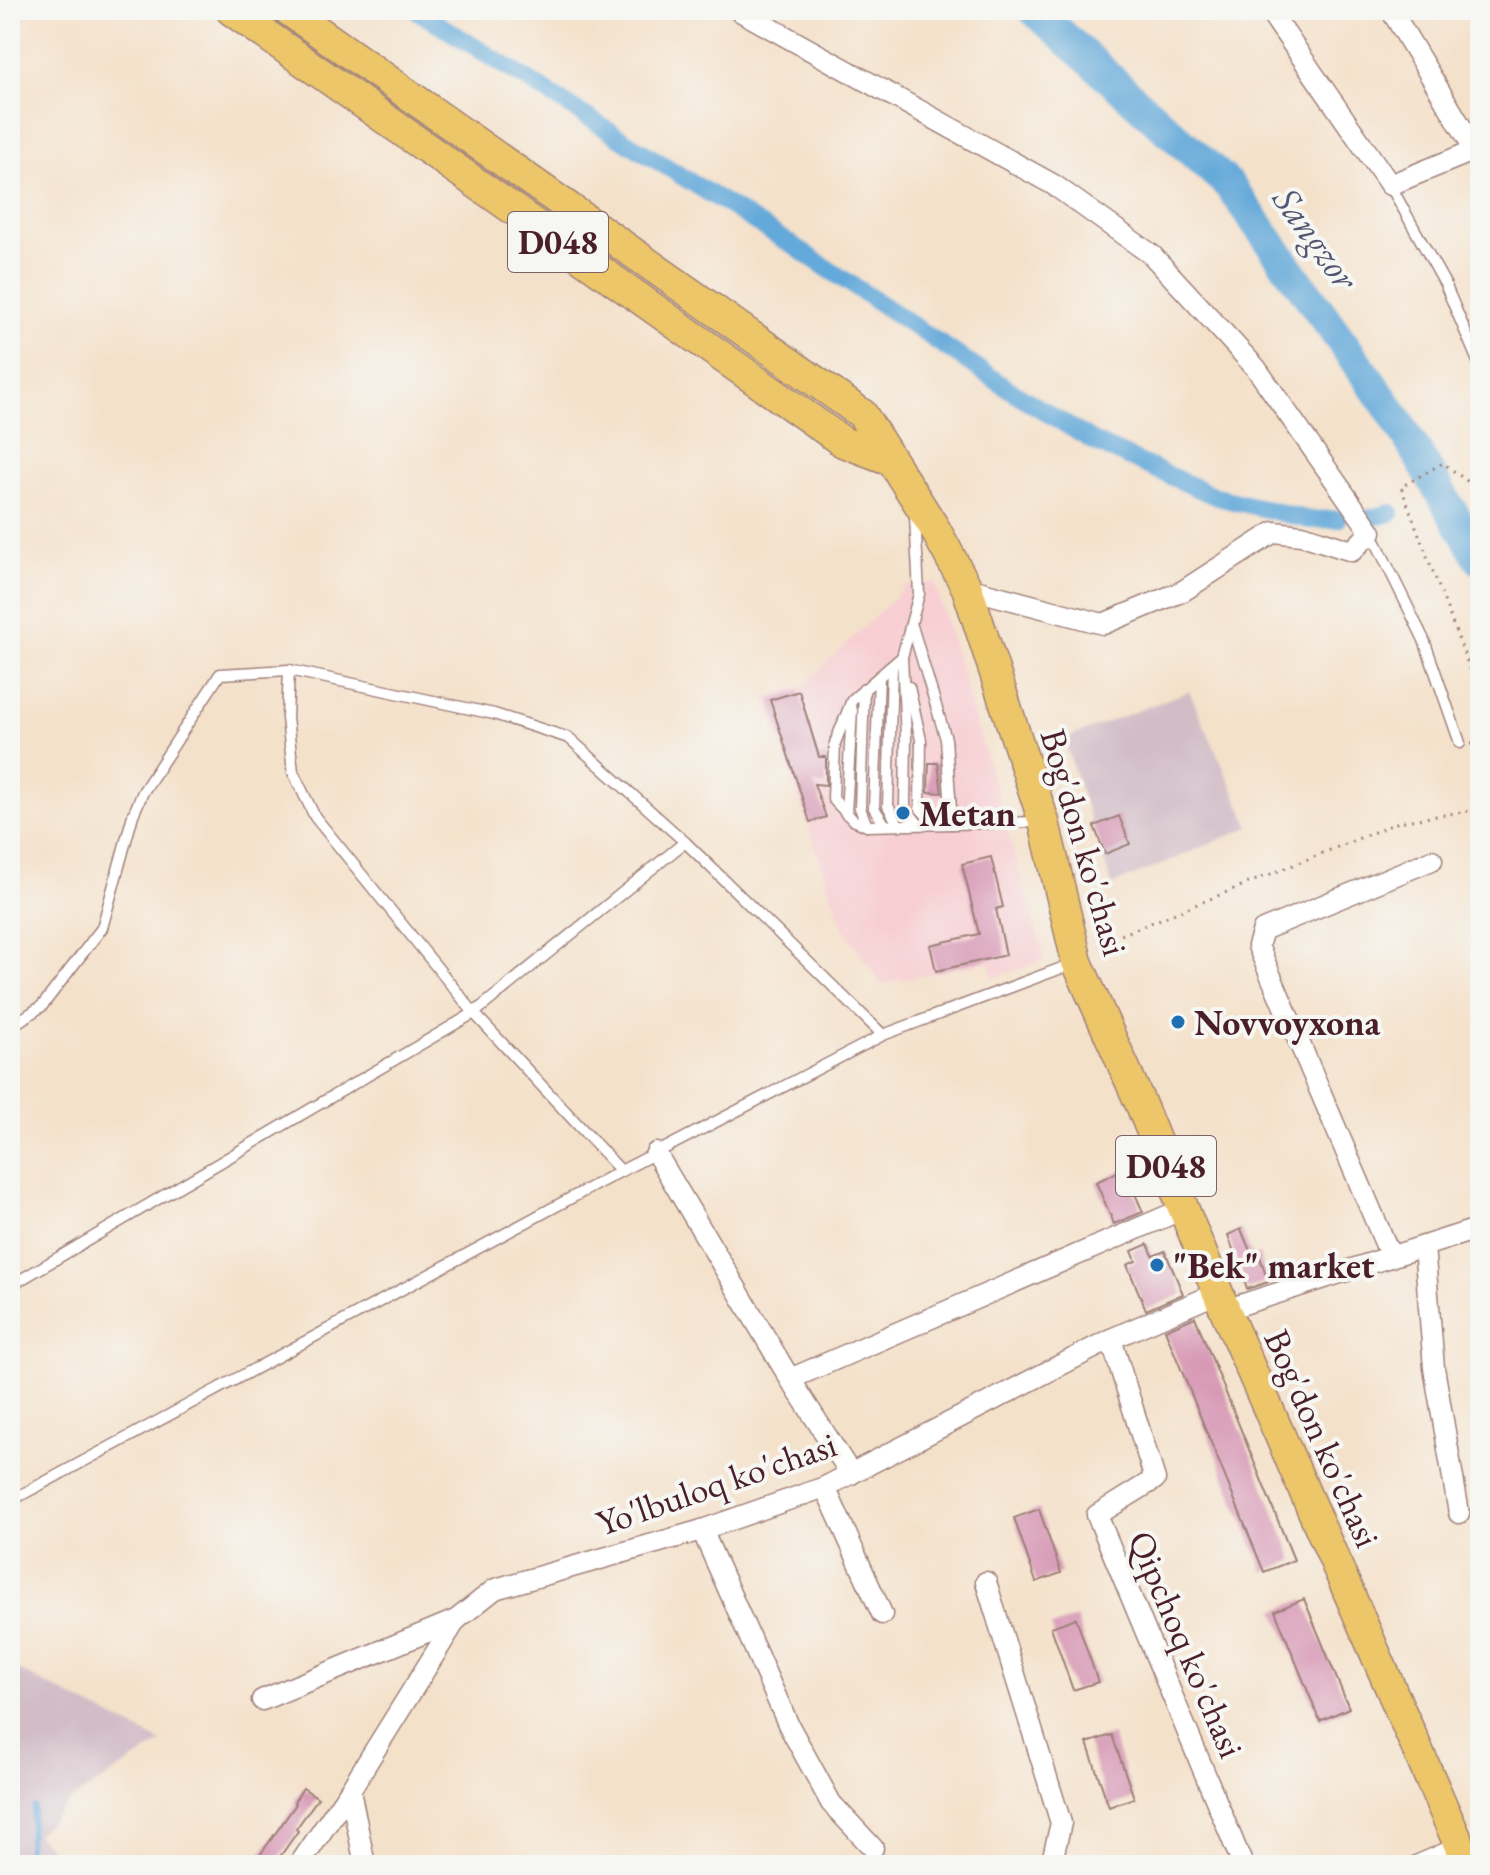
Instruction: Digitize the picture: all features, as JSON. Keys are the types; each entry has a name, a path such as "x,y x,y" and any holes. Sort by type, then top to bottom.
{"main road":[{"name":"D048","path":"231,10 843,442 891,460"},
{"name":"D048","path":"288,10 862,414 891,460"},
{"name":"Bog'don ko'chasi","path":"891,460 967,588 1044,822 1076,958 1464,1856"}],"street":[{"path":"738,10 1054,185 1152,255 1256,368 1371,532 1352,551 1302,535 1274,532 1183,591 1103,624 967,588"},
{"path":"1269,10 1390,185 1477,149 1391,10"},
{"path":"1391,1257 1258,946 1263,930 1432,860"},
{"path":"656,1153 790,1379 851,1474"},
{"path":"790,1379 1183,1209"},
{"name":"Yo'lbuloq ko'chasi","path":"299,1865 350,1790 456,1620 495,1589 702,1530 825,1487 1111,1339 1222,1301 1391,1257 1480,1228"},
{"path":"1424,1246 1434,1368 1459,1513"},
{"name":"Qipchoq ko'chasi","path":"1111,1339 1155,1479 1097,1515 1243,1865"},
{"path":"825,1487 882,1614"},
{"path":"702,1530 789,1726 831,1803 873,1848"},
{"path":"986,1582 1061,1823 1051,1865"},
{"path":"262,1700 456,1620"},
{"path":"350,1790 365,1865"},
{"path":"1419,1865 1464,1856"}],"lane":[{"path":"1390,185 1445,284 1480,366"},
{"path":"911,490 918,536 919,594 902,657 905,808 918,824"},
{"path":"1371,532 1424,640 1460,743"},
{"path":"911,624 946,739 952,824"},
{"path":"902,657 852,700 835,743 833,799 846,814 867,826 1044,822"},
{"path":"902,657 921,740 920,808 934,824"},
{"path":"892,666 888,806 898,824"},
{"path":"289,670 287,718 293,772 315,817 474,1013 621,1171"},
{"path":"10,1027 42,1006 102,928 133,815 143,792 220,674 289,670 494,714 569,738 685,842 883,1035"},
{"path":"879,677 874,808 885,825"},
{"path":"864,689 860,808 867,826"},
{"path":"10,1286 474,1013 685,842"},
{"path":"10,1501 621,1171 883,1035 1076,958"}],"path":[{"path":"1480,491 1443,463 1401,487 1480,696"},
{"path":"1076,958 1399,822 1474,810 1480,815"}],"shaded area":[{"name":"Metan","path":"935,582 1045,960 992,978 990,962 881,984 843,928 764,697 803,686 907,585"},
{"path":"1189,691 1250,827 1112,885 1064,739"},
{"path":"10,1666 162,1742 71,1800 36,1835 70,1865 10,1865"}],"building":[{"path":"799,691 819,757 826,757 826,785 814,784 826,817 810,822 770,700"},
{"path":"929,763 938,763 942,793 928,792"},
{"path":"1119,816 1130,844 1105,854 1094,826"},
{"path":"991,857 1003,907 996,909 1006,955 936,971 930,945 979,934 962,864"},
{"path":"1124,1169 1143,1212 1114,1224 1096,1182"},
{"path":"1241,1229 1252,1256 1259,1254 1268,1282 1247,1289 1228,1235"},
{"path":"1148,1244 1153,1256 1165,1251 1183,1294 1146,1310 1127,1265 1136,1261 1132,1251"},
{"path":"1195,1317 1294,1560 1264,1572 1165,1330"},
{"path":"1039,1509 1061,1573 1036,1582 1014,1518"},
{"path":"1304,1599 1349,1708 1320,1721 1275,1611"},
{"path":"1076,1618 1098,1682 1073,1690 1051,1627"},
{"path":"1112,1735 1134,1798 1109,1807 1087,1743"},
{"path":"303,1788 318,1798 296,1829 298,1831 274,1865 253,1865 296,1804 294,1802"}],"waterway":[{"path":"416,10 795,247 1094,442 1217,497 1310,520 1338,519"},
{"name":"Sangzor","path":"1034,10 1229,185 1395,416 1480,559"},
{"path":"1370,518 1391,513"},
{"path":"26,1865 34,1807"}],"place":[{"name":"Metan","path":"903,813"},
{"name":"Novvoyxona","path":"1178,1022"},
{"name":"\"Bek\" market","path":"1157,1265"}]}
